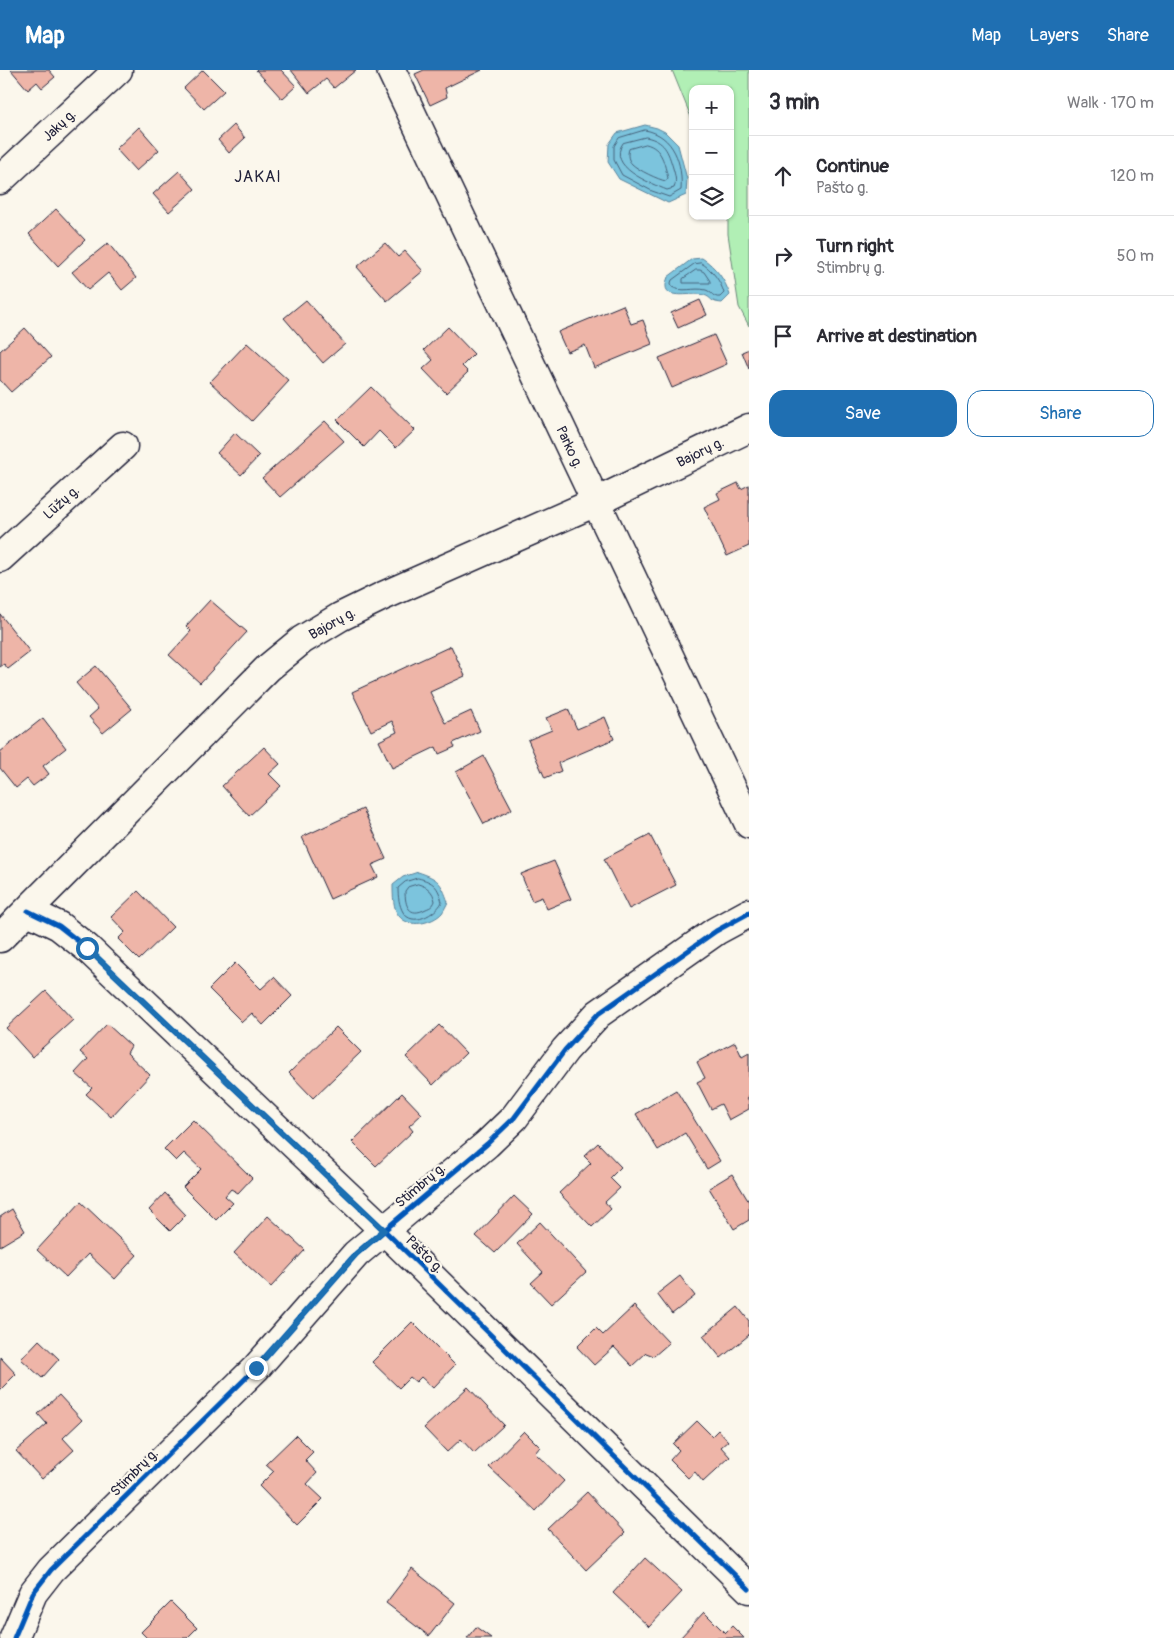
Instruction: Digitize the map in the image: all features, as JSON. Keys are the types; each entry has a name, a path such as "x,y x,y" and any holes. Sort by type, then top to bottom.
{"street":[{"name":"Jakų g.","path":"0,180 118,70"},
{"name":"Parko g.","path":"391,70 749,824"},
{"name":"Bajorų g.","path":"9,924 268,668 302,640 340,617 383,596 596,502 749,428"},
{"name":"Lūžų g.","path":"0,558 123,446"},
{"name":"Stimbrų g.","path":"14,1638 33,1593 51,1570 256,1368 356,1254 487,1144 514,1118 565,1050 598,1014 716,931 749,912"},
{"name":"Pašto g.","path":"9,924 60,926 87,948 384,1230 749,1589"}],"green space":[{"path":"672,70 749,70 749,326 739,307 728,234 728,220 734,220 734,85 689,85 689,112"}],"water":[{"path":"645,125 665,132 678,145 687,179 686,195 668,203 619,179 608,162 609,144 617,133"},
{"path":"702,258 716,270 728,289 730,295 722,303 715,302 704,295 677,295 667,291 668,277 692,259"},
{"path":"418,872 438,882 448,902 438,917 427,922 415,923 403,920 397,913 393,885 403,877"}],"building":[{"path":"11,70 49,70 55,77 42,88 37,82 28,90"},
{"path":"203,70 224,91 204,109 184,88"},
{"path":"256,70 281,70 296,86 282,99"},
{"path":"291,70 356,70 334,88 326,79 309,93"},
{"path":"424,70 482,70 445,88 447,97 430,105 415,74"},
{"path":"234,125 245,138 229,153 218,140"},
{"path":"139,127 159,150 136,171 116,149"},
{"path":"179,171 195,189 169,212 153,194"},
{"path":"56,209 85,240 58,266 29,234"},
{"path":"108,243 136,278 122,290 108,273 88,290 72,272"},
{"path":"385,243 398,257 405,251 423,271 387,301 357,267"},
{"path":"306,300 345,344 323,363 284,318"},
{"path":"700,300 707,315 678,328 671,313"},
{"path":"623,305 631,324 643,320 652,344 594,368 585,345 567,352 558,332"},
{"path":"448,327 474,354 462,366 468,372 446,393 423,369 433,360 424,350"},
{"path":"25,328 51,357 11,392 0,380 0,351"},
{"path":"714,335 727,364 672,388 659,358"},
{"path":"247,343 289,381 252,421 210,382"},
{"path":"749,349 749,369 742,352"},
{"path":"371,387 415,430 396,448 379,431 364,447 337,420"},
{"path":"325,421 344,441 280,497 262,478"},
{"path":"235,433 259,456 241,475 217,453"},
{"path":"738,483 741,489 749,485 749,546 727,556 704,507 720,499 717,493"},
{"path":"210,600 247,632 200,683 169,655 191,631 186,626"},
{"path":"0,614 30,652 8,669 4,664 0,667"},
{"path":"451,646 465,676 430,692 445,723 471,711 480,731 453,743 455,747 439,754 436,747 392,768 379,741 397,732 392,721 371,731 352,692"},
{"path":"96,666 132,709 103,733 89,717 98,709 76,683"},
{"path":"568,709 577,729 605,717 614,739 558,763 561,771 545,778 528,740 552,730 546,718"},
{"path":"43,718 66,748 43,766 49,774 33,786 27,779 16,788 0,768 0,752"},
{"path":"264,747 280,764 269,774 281,786 249,816 222,786"},
{"path":"484,756 512,809 484,824 456,772"},
{"path":"363,809 386,859 372,865 378,877 330,899 302,837"},
{"path":"650,835 676,885 629,909 604,859"},
{"path":"554,861 571,899 547,909 542,897 532,901 521,874"},
{"path":"138,891 173,927 139,960 118,939 125,932 111,917"},
{"path":"235,963 261,989 274,977 292,996 263,1025 252,1013 242,1022 209,989"},
{"path":"46,991 73,1020 32,1057 6,1028"},
{"path":"107,1024 131,1046 127,1053 150,1075 111,1117 86,1094 92,1088 75,1073 88,1059 80,1052"},
{"path":"439,1025 466,1053 433,1085 406,1057"},
{"path":"336,1027 361,1052 313,1098 289,1073"},
{"path":"735,1042 742,1057 749,1053 749,1097 747,1098 749,1109 729,1120 721,1104 711,1109 697,1082 705,1078 697,1062"},
{"path":"676,1090 720,1161 707,1169 685,1133 658,1150 636,1114"},
{"path":"402,1093 422,1114 409,1126 413,1131 376,1166 352,1142"},
{"path":"193,1120 252,1178 238,1193 231,1189 225,1196 233,1203 216,1220 183,1187 201,1169 184,1153 176,1161 164,1149"},
{"path":"598,1143 621,1167 610,1178 620,1188 605,1202 611,1209 592,1227 559,1193 591,1163 584,1156"},
{"path":"732,1174 749,1202 749,1220 734,1229 709,1188"},
{"path":"165,1193 186,1215 170,1231 149,1210"},
{"path":"514,1196 533,1214 495,1253 476,1236"},
{"path":"81,1202 137,1255 115,1279 88,1254 66,1277 37,1250"},
{"path":"12,1209 25,1231 0,1246 0,1217"},
{"path":"268,1216 305,1250 271,1287 234,1253"},
{"path":"540,1222 586,1272 551,1304 531,1283 543,1272 517,1244"},
{"path":"680,1276 695,1296 672,1314 657,1294"},
{"path":"634,1306 669,1343 654,1356 646,1353 632,1366 614,1347 594,1365 577,1347 596,1328 603,1335"},
{"path":"738,1307 749,1321 749,1335 721,1358 703,1336"},
{"path":"412,1322 455,1365 433,1388 421,1377 416,1382 410,1377 399,1388 372,1362"},
{"path":"39,1340 59,1359 42,1378 21,1359"},
{"path":"0,1357 16,1374 0,1390"},
{"path":"468,1387 504,1425 474,1453 461,1439 447,1452 424,1428"},
{"path":"59,1395 82,1420 63,1438 74,1450 42,1479 16,1451 47,1424 38,1414"},
{"path":"697,1421 712,1436 718,1430 728,1441 721,1447 730,1457 703,1482 695,1472 688,1478 670,1460 679,1450 673,1444"},
{"path":"524,1431 540,1447 535,1453 564,1481 536,1511 489,1467"},
{"path":"296,1435 313,1452 305,1460 317,1473 307,1484 323,1499 297,1525 259,1486 274,1471 266,1464"},
{"path":"587,1492 625,1533 586,1570 548,1529"},
{"path":"645,1558 682,1592 649,1627 613,1593"},
{"path":"412,1569 455,1603 429,1636 386,1603"},
{"path":"171,1602 197,1628 187,1638 147,1638 141,1632"},
{"path":"704,1612 725,1633 732,1626 744,1638 680,1638"},
{"path":"476,1627 491,1638 467,1638"}],"cycle path":[{"path":"28,911 59,926 87,948 384,1230 749,1589"},
{"path":"14,1638 33,1593 51,1570 256,1368 356,1254 487,1144 514,1118 565,1050 598,1014 716,931 749,913"}],"district":[{"name":"JAKAI","path":"258,176"}],"route":[{"path":"87,948 384,1230 356,1254 256,1368"}]}
